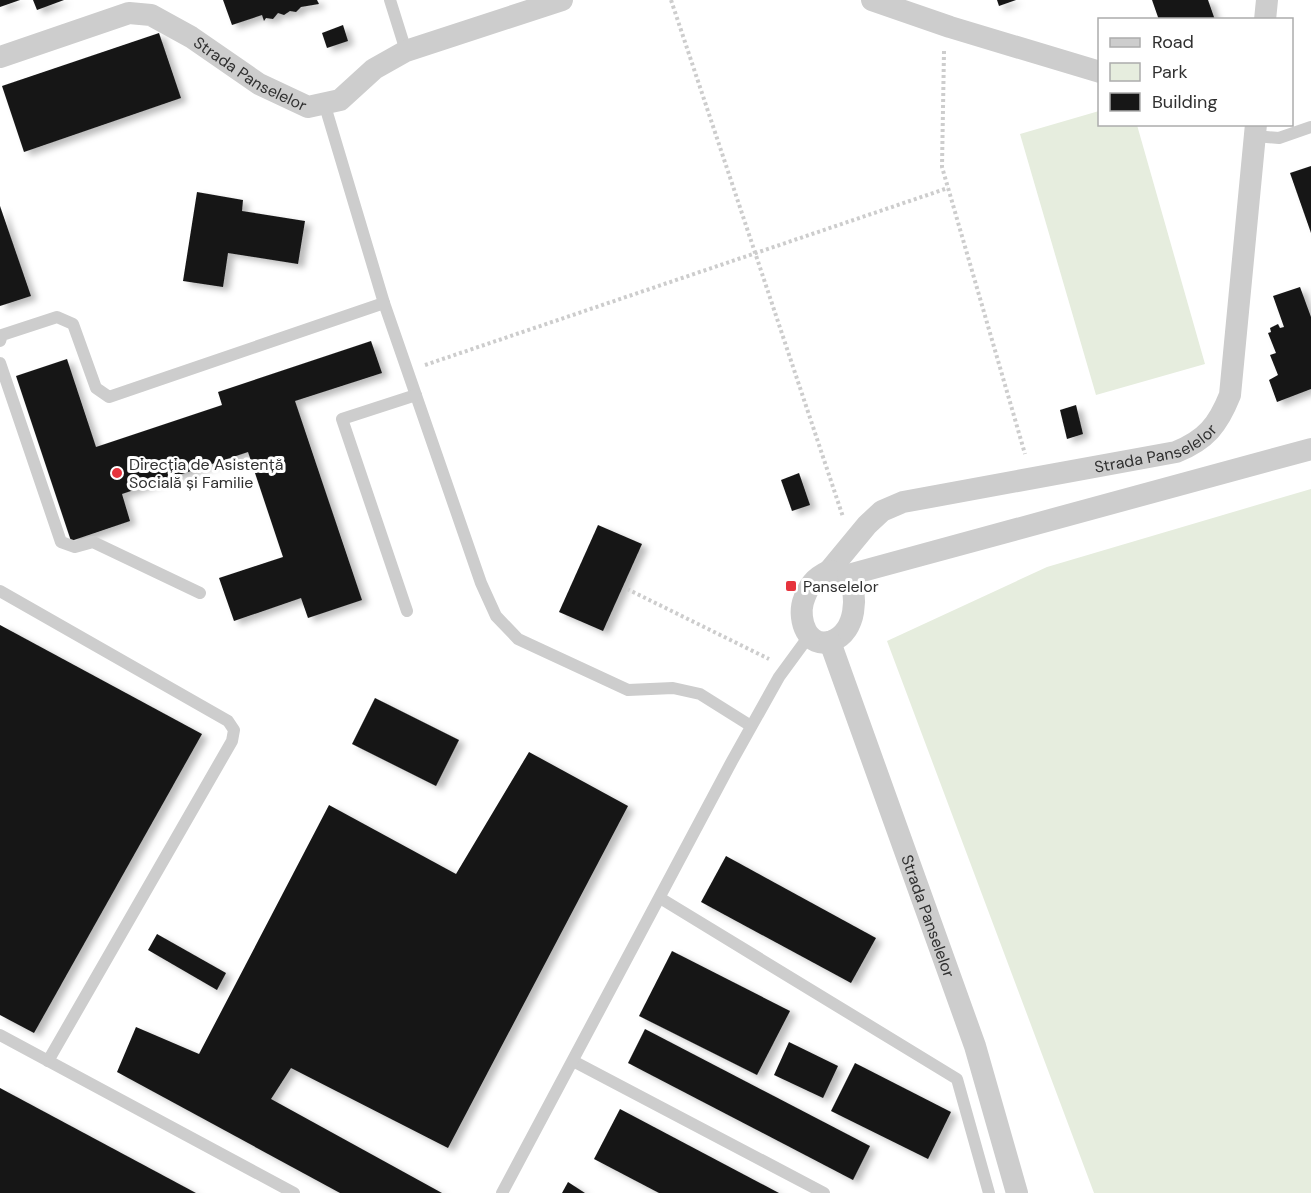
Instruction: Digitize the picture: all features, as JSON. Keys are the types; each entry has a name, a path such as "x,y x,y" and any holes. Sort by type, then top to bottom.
{"street":[{"name":"Strada Panselelor","path":"0,57 129,13 151,15 191,37 260,84 308,107 324,106 340,100 374,69 406,51 562,0"},
{"path":"872,0 950,27 1098,71"},
{"path":"1265,18 1267,0"},
{"name":"Strada Panselelor","path":"838,573 852,543 882,511 903,502 1176,452 1196,444 1212,432 1222,417 1230,395 1253,128"},
{"name":"Strada Panselelor","path":"1017,1193 975,1046 819,639 802,625 800,613 805,596 810,584 838,573 1311,449"},
{"path":"819,639 843,632 853,614 854,593 838,573"}],"lane":[{"path":"390,0 406,51"},
{"path":"324,106 384,303 481,583 496,616 518,639 628,690 674,688 700,694 751,726"},
{"path":"1253,128 1280,138 1311,127"},
{"path":"0,341 2,335 57,317 73,324 96,388 109,397 384,303"},
{"path":"0,363 61,542 75,547 93,542 200,592"},
{"path":"407,611 342,419 416,395"},
{"path":"0,591 228,721 234,730 232,741 48,1061"},
{"path":"502,1193 751,726 786,667 819,639"},
{"path":"660,898 957,1079 989,1193"},
{"path":"0,1035 294,1193"},
{"path":"573,1061 824,1193"}],"path":[{"path":"671,0 852,543"},
{"path":"950,27 944,43 942,167 1032,478"},
{"path":"408,371 948,188"},
{"path":"627,589 786,667"}],"green space":[{"path":"1098,111 1098,126 1137,126 1205,364 1096,395 1020,134"},
{"path":"1311,489 1311,1193 1094,1193 887,641 1047,567"}],"building":[{"path":"0,0 20,0 0,7"},
{"path":"33,0 64,0 37,10"},
{"path":"223,0 317,0 319,4 301,7 296,12 290,11 284,15 278,13 273,19 266,18 264,21 262,15 232,25"},
{"path":"997,0 1016,0 999,6"},
{"path":"1152,0 1208,0 1214,18 1158,18"},
{"path":"343,25 348,41 327,48 322,33"},
{"path":"159,33 181,98 24,152 2,86"},
{"path":"1311,166 1311,233 1290,173"},
{"path":"197,192 243,200 242,211 305,221 298,264 228,253 223,287 183,281"},
{"path":"0,206 31,296 0,306"},
{"path":"1300,287 1311,317 1311,389 1277,402 1269,380 1278,375 1270,355 1276,353 1268,333 1271,332 1270,328 1278,324 1280,328 1284,327 1273,296"},
{"name":"Direcția de Asistență Socială și Familie","path":"371,341 382,373 295,401 362,600 308,618 301,598 234,621 219,578 283,557 248,452 122,494 130,521 71,541 16,376 67,359 96,447 222,405 218,392"},
{"path":"1076,405 1083,434 1067,439 1060,410"},
{"path":"799,473 810,505 792,511 781,480"},
{"path":"598,525 642,544 603,631 559,612"},
{"path":"0,625 202,734 34,1033 0,1015"},
{"path":"375,698 459,740 436,786 352,744"},
{"path":"529,752 628,806 448,1148 291,1068 271,1099 442,1193 340,1193 117,1072 136,1027 199,1054 329,805 456,874"},
{"path":"726,856 876,938 851,983 701,902"},
{"path":"157,934 226,973 217,990 148,950"},
{"path":"672,951 790,1011 757,1075 639,1016"},
{"path":"645,1029 870,1146 853,1180 628,1063"},
{"path":"789,1042 838,1066 823,1098 774,1075"},
{"path":"855,1063 951,1112 928,1159 831,1111"},
{"path":"0,1088 196,1193 0,1193"},
{"path":"620,1109 779,1193 659,1193 594,1159"},
{"path":"568,1182 585,1193 562,1193"}],"place":[{"name":"Direcția de Asistență Socială și Familie","path":"117,473"},
{"name":"Panselelor","path":"791,586"}]}
